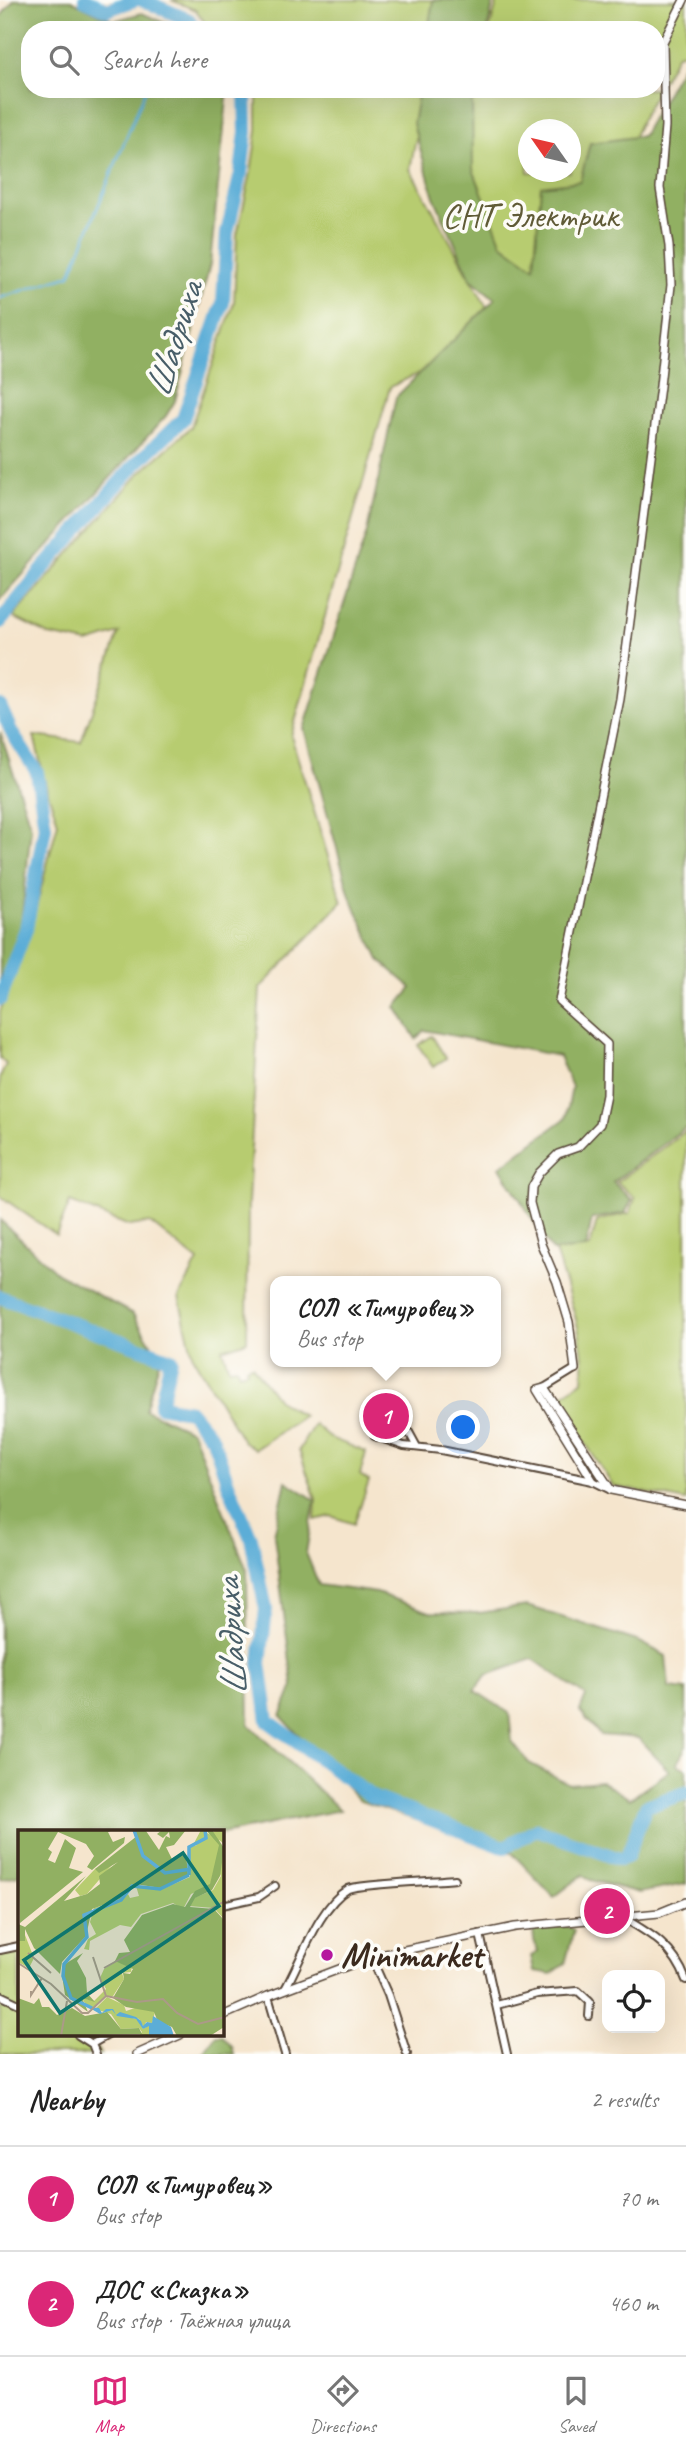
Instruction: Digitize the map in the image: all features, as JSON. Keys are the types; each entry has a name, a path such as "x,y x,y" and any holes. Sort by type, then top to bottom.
{"street":[{"path":"665,38 684,0"},
{"path":"593,1482 537,1390 575,1369 569,1322 557,1282 541,1244 530,1195 531,1187 539,1173 558,1154 578,1147 600,1125 606,1095 607,1044 559,1001 620,699 657,413 671,285 669,246 660,188 664,98"},
{"path":"544,1388 611,1490"},
{"path":"416,1447 399,1415 377,1427 374,1436 404,1446 593,1482 611,1490 686,1504"},
{"path":"285,1989 332,1904 349,1888 455,1879"},
{"path":"224,1905 258,1897 275,1886"},
{"path":"224,2015 371,1957 515,1927 659,1913 686,1902"},
{"path":"622,1916 662,1941 681,1966 686,1980"},
{"path":"480,1934 507,2054"},
{"path":"0,1950 18,1946"},
{"path":"371,1957 388,1995 407,2054"},
{"path":"497,2005 537,1993 579,1991 590,2002 589,2016"},
{"path":"0,1995 18,2004"},
{"path":"268,1996 285,2054"},
{"path":"80,2036 92,2044 96,2054"},
{"path":"92,2044 106,2036"},
{"path":"137,2054 178,2036"}],"green space":[{"path":"14,0 71,0 113,21 21,21 21,98 227,98 210,264 175,401 166,416 0,600 0,17"},
{"path":"171,0 443,0 439,21 204,21 196,10"},
{"path":"433,0 494,0 489,21 430,21"},
{"name":"СНТ Электрик","path":"498,0 686,0 686,52 677,54 665,76 665,21 492,21"},
{"path":"142,13 160,21 113,21"},
{"path":"686,61 686,1127 613,1182 632,1200 625,1213 592,1219 586,1248 552,1251 500,1167 566,1118 572,1087 559,1056 424,1030 416,1039 396,1007 412,988 379,960 350,896 304,729 367,532 396,397 495,299 471,279 434,197 413,124 417,98 472,98 473,169 502,244 534,267 541,186 581,182 590,143 642,136"},
{"path":"257,98 424,98 410,169 501,333 390,387 291,736 342,902 260,988 248,1202 247,1341 222,1349 229,1368 236,1367 239,1373 247,1371 246,1367 252,1365 278,1400 303,1416 255,1449 243,1441 193,1357 179,1297 198,1261 150,1223 129,1226 70,1202 56,1235 0,1196 0,1078 6,1064 0,1059 0,1011 27,943 58,822 34,736 81,742 119,633 88,643 49,635 13,617 139,474 191,427 234,303 237,235 257,131"},
{"name":"СНТ Электрик","path":"472,98 653,98 616,175 535,278 504,264 465,165"},
{"path":"0,732 31,827 21,926 0,991"},
{"path":"432,1036 446,1058 433,1067 418,1045"},
{"path":"686,1131 686,1501 613,1486 557,1399 583,1380 583,1364 575,1314 555,1251 590,1247 597,1221 630,1213 635,1198 617,1182"},
{"path":"0,1220 57,1273 133,1314 160,1359 145,1410 192,1431 247,1570 249,1725 340,1810 224,1834 224,1830 18,1830 18,1875 0,1879"},
{"path":"314,1424 330,1438 366,1452 360,1475 369,1481 354,1524 331,1516 315,1520 316,1499 299,1450"},
{"path":"286,1481 315,1500 306,1553 319,1585 377,1593 430,1612 479,1613 527,1606 640,1642 666,1656 669,1688 686,1690 686,1746 677,1764 686,1769 686,1884 639,1893 591,1880 583,1875 554,1897 512,1853 360,1801 281,1716 293,1686 274,1535","holes":["533,1659 586,1696 580,1711 600,1735 638,1738 669,1771 630,1799 601,1781 569,1784 529,1763 512,1741 509,1713 474,1690 487,1675"]},
{"path":"565,1925 574,1930 565,1964 551,1974 534,1971 531,1956 538,1952 533,1929"},
{"path":"18,1949 18,2036 91,2036 100,2054 0,2054 0,1953"},
{"path":"215,2036 223,2036 232,2046 234,2054 202,2054"}],"waterway":[{"name":"Шадриха","path":"85,0 107,10 135,0"},
{"name":"Шадриха","path":"142,0 190,21"},
{"path":"0,298 70,275 142,98"},
{"name":"Шадриха","path":"0,622 132,468 183,419 223,303 227,233 241,173 246,132 245,98"},
{"name":"Шадриха","path":"0,706 12,733 37,772 45,827 26,929 0,999"},
{"name":"Шадриха","path":"0,1297 171,1359 160,1406 190,1411 213,1439 251,1538 266,1609 260,1663 268,1721 372,1797 501,1846 505,1847 536,1829 620,1859 627,1857 646,1806 686,1793"}],"place":[{"name":"СОЛ «Тимуровец»","path":"386,1416"},
{"name":"ДОС «Сказка»","path":"607,1911"},
{"name":"Minimarket","path":"327,1955"}]}
